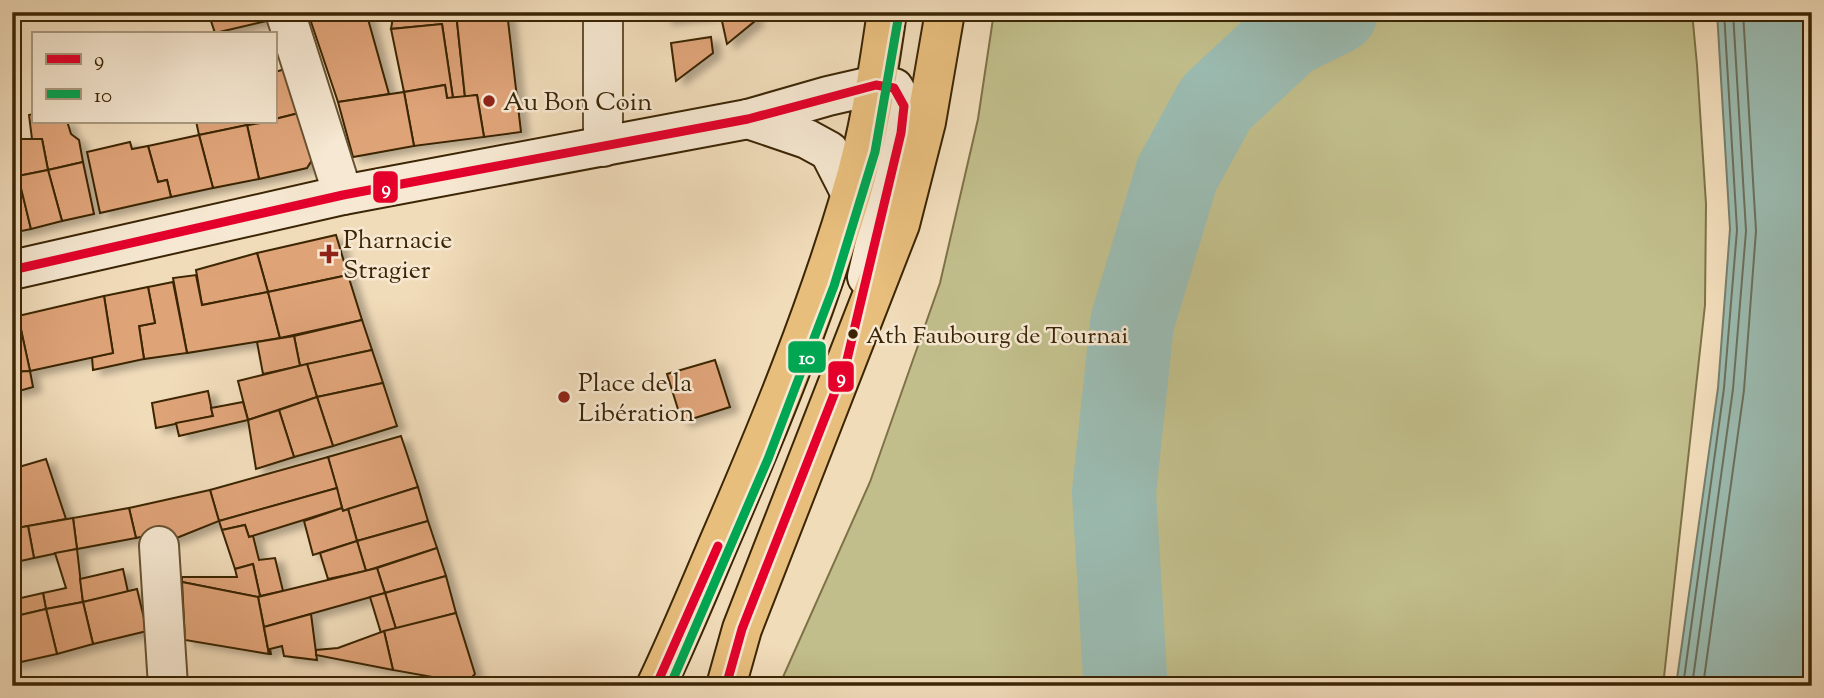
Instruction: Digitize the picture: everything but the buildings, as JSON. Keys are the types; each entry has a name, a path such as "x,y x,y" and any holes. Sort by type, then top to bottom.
{"main road":[{"path":"285,12 343,195"},
{"path":"603,12 603,147"},
{"path":"656,686 791,371 851,194 876,85 887,12"},
{"path":"726,686 742,629 900,224 926,122 945,12"},
{"path":"12,270 343,195 748,119 876,85 894,88 904,106 901,133 846,364"},
{"path":"748,119 807,139 829,151 851,194"},
{"path":"159,546 168,686"}],"shaded area":[{"path":"994,12 1692,12 1706,204 1705,305 1663,686 779,686 870,482 940,283 978,119"}],"water":[{"path":"1717,12 1812,12 1812,686 1676,686 1718,388 1730,229"}],"waterway":[{"path":"1123,686 1125,676 1114,492 1132,323 1177,174 1216,103 1288,36 1336,12"}],"transit line":[{"name":"10","path":"670,686 768,459 834,286 875,152 899,14"},
{"name":"9","path":"12,270 343,195 748,119 876,85 894,88 904,106 901,133 846,364 742,629 726,686"},
{"name":"9","path":"656,686 718,546"}],"place":[{"name":"Au Bon Coin","path":"489,101"},
{"name":"Pharnacie Stragier","path":"329,254"},
{"name":"Ath Faubourg de Tournai","path":"853,334"},
{"name":"Place de la Libération","path":"564,397"}]}
